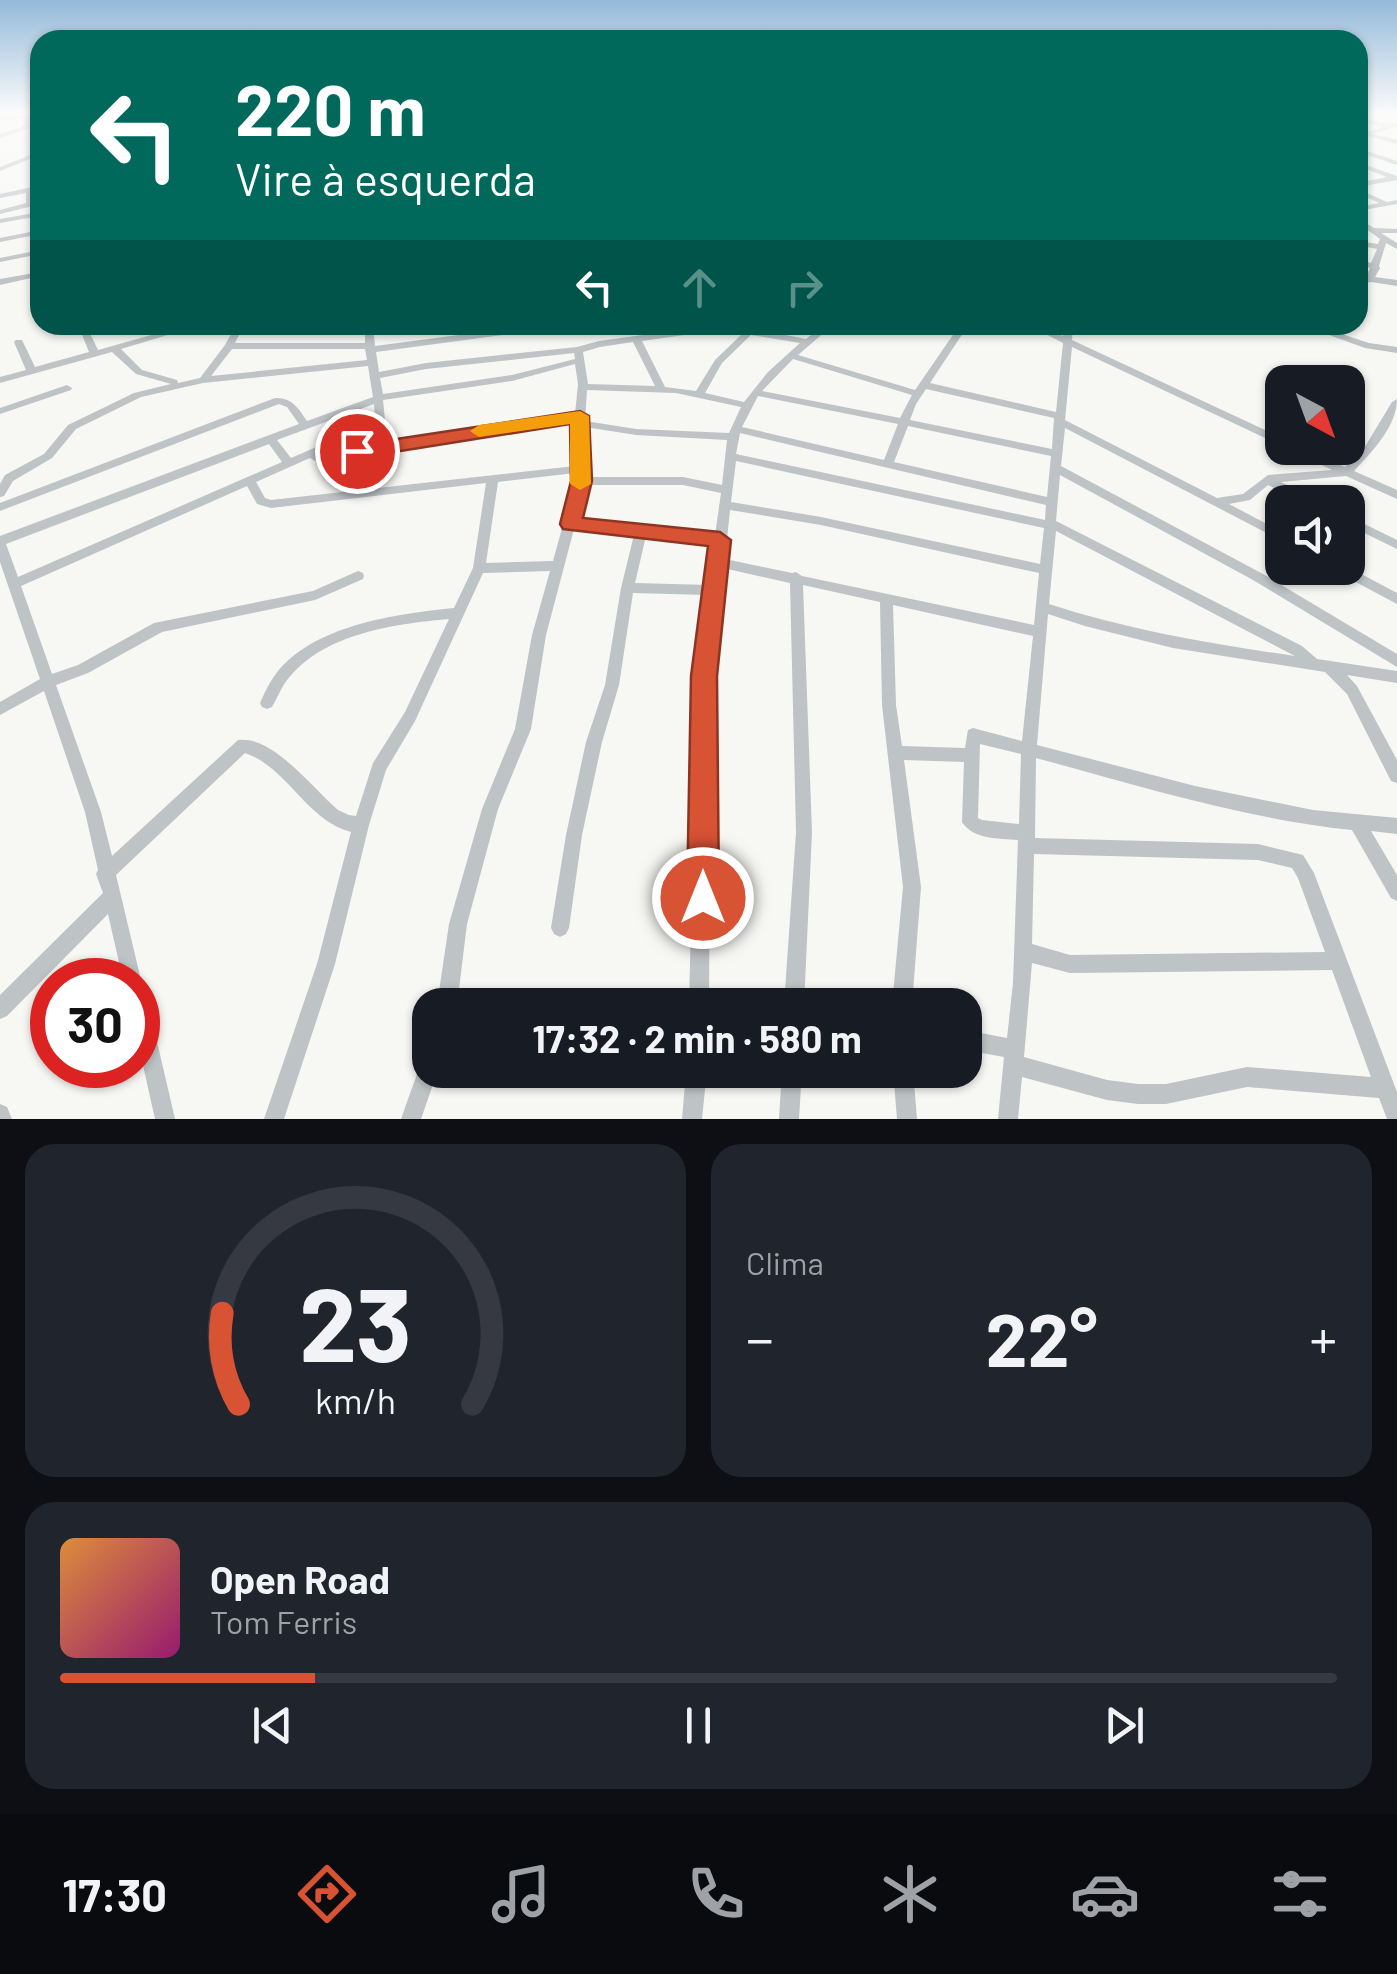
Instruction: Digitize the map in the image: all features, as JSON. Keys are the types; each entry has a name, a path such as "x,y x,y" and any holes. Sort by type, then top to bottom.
{"street":[{"path":"1368,168 1396,178"},
{"path":"1368,185 1396,178"},
{"path":"0,196 29,190 30,204 0,212"},
{"path":"1368,193 1393,204"},
{"path":"1368,208 1393,204"},
{"path":"0,221 30,216"},
{"path":"1368,226 1397,231"},
{"path":"1368,230 1382,243"},
{"path":"0,240 30,234"},
{"path":"1368,243 1397,247"},
{"path":"1382,243 1370,279 1397,283"},
{"path":"0,260 30,254"},
{"path":"1368,265 1376,268"},
{"path":"0,282 30,276"},
{"path":"86,335 94,352"},
{"path":"0,380 155,335"},
{"path":"203,380 235,335"},
{"path":"12,584 376,426 380,420 380,398 370,363 371,335"},
{"path":"230,346 369,348 442,335"},
{"path":"477,335 487,360"},
{"path":"127,958 92,812 0,543 380,398 512,378 580,355 599,338 648,335"},
{"path":"700,394 718,362 754,335"},
{"path":"781,335 808,342"},
{"path":"698,988 704,676 734,433 746,404 817,335"},
{"path":"888,464 902,423 956,335"},
{"path":"1008,1119 1023,952 1029,748 1068,335"},
{"path":"1072,335 1265,433"},
{"path":"1334,335 1397,350"},
{"path":"636,338 662,390"},
{"path":"19,342 31,370"},
{"path":"114,347 139,372 182,384"},
{"path":"375,376 487,360 580,355"},
{"path":"449,988 458,924 490,809 523,729 539,635 571,524 581,475 580,355"},
{"path":"792,356 829,370 1058,418 1265,528"},
{"path":"0,493 9,478 48,456 72,427 138,395 203,380 370,363"},
{"path":"583,387 662,390 746,404"},
{"path":"0,411 66,388"},
{"path":"758,393 1056,460 1397,660"},
{"path":"0,506 279,400 291,404 304,424"},
{"path":"1218,502 1246,497 1268,480 1347,472 1370,447 1396,404"},
{"path":"296,462 580,420 636,432 734,433 1052,502"},
{"path":"270,438 296,462"},
{"path":"731,456 1050,524 1250,624 1320,665 1352,690 1397,776"},
{"path":"1332,465 1397,495"},
{"path":"250,482 262,501 271,504 494,478 581,475 669,480 821,521 1045,570"},
{"path":"274,1119 326,964 360,825 380,768 410,716 479,568 494,478"},
{"path":"1268,480 1278,485"},
{"path":"571,524 720,540"},
{"path":"1365,529 1397,545"},
{"path":"560,928 571,851 594,742 612,685 641,531"},
{"path":"717,562 1039,632"},
{"path":"479,568 558,566"},
{"path":"0,709 159,627 315,595 358,576"},
{"path":"795,988 804,832 796,577"},
{"path":"1365,582 1397,599"},
{"path":"628,588 714,590"},
{"path":"886,598 889,705 912,888 903,988"},
{"path":"1042,607 1106,628 1216,652 1397,677"},
{"path":"267,703 279,676 338,637 455,613"},
{"path":"1352,690 1359,671"},
{"path":"1397,826 1357,823 1195,793 972,736 970,822 980,828 1027,840 1284,855 1297,861 1305,873 1382,1088 1397,1119"},
{"path":"105,874 243,745 254,747 304,784 334,820 348,826 360,825"},
{"path":"896,754 970,755"},
{"path":"1357,823 1397,892"},
{"path":"0,1008 112,897"},
{"path":"1023,952 1070,964 1336,961"},
{"path":"982,1046 1107,1090 1138,1094 1166,1094 1247,1077 1382,1088"},
{"path":"157,1088 164,1119"},
{"path":"410,1119 421,1088"},
{"path":"692,1119 695,1088"},
{"path":"789,1119 791,1088"},
{"path":"905,1088 908,1119"}],"slow traffic":[{"path":"479,431 580,416 580,484"}],"route":[{"path":"357,451 580,416 581,481 571,524 720,540 704,676 703,898"}]}
